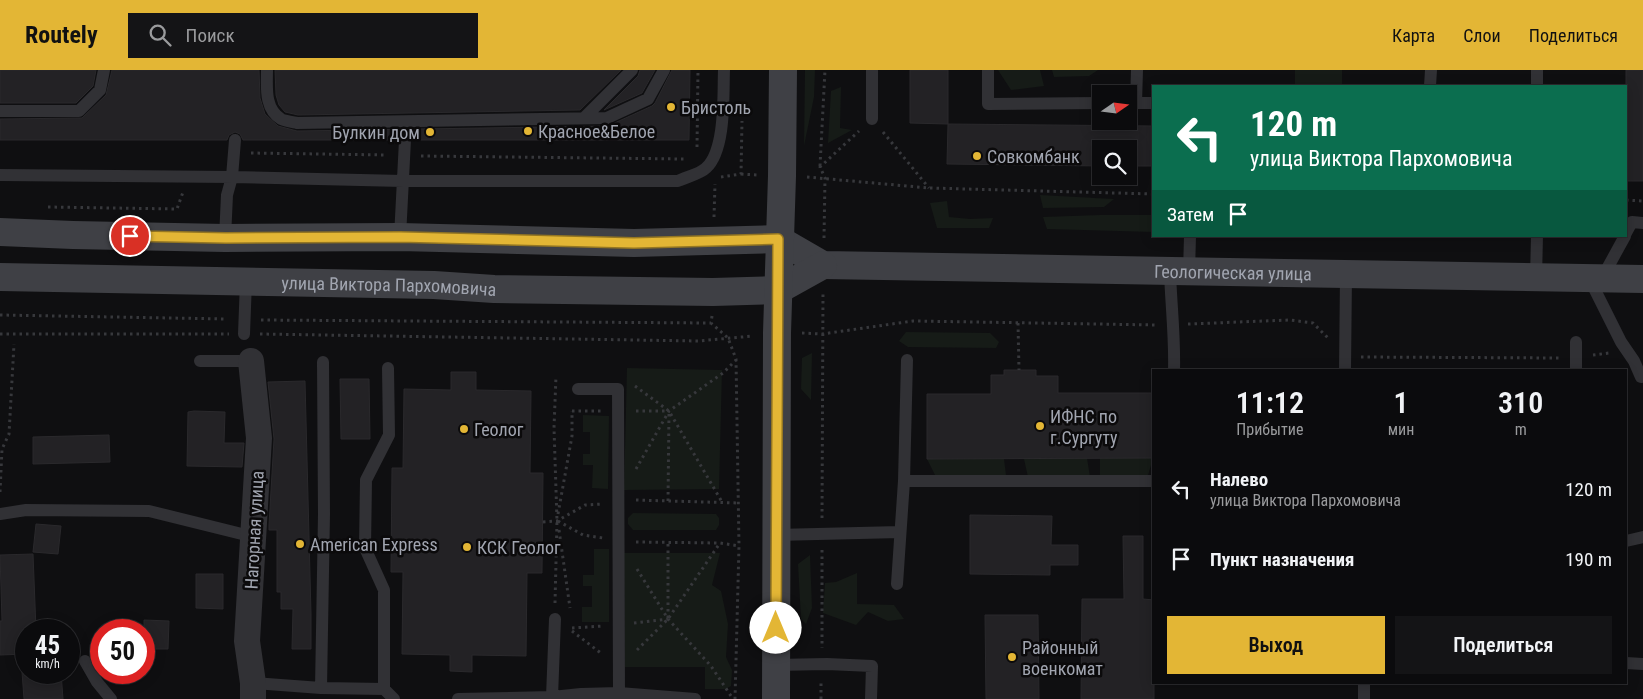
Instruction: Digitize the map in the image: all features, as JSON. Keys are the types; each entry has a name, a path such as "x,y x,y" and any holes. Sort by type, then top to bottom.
{"main road":[{"path":"776,699 778,239 782,176 782,70"},
{"path":"0,232 226,238 400,237 634,243 778,239"},
{"path":"70,279 73,235"},
{"name":"Геологическая улица","path":"778,239 823,264 1643,279"},
{"path":"778,290 823,264"},
{"name":"улица Виктора Пархомовича","path":"0,277 434,285 494,289 713,292 778,290"}],"street":[{"name":"Нагорная улица","path":"251,361 259,438 247,641 253,691"}],"lane":[{"path":"0,111 79,111 100,90 104,70"},
{"path":"267,70 266,93 270,107 282,119 297,123 607,118 648,99 664,70"},
{"path":"584,118 632,70"},
{"path":"0,175 188,176 403,181 678,181 706,169 714,156 723,124 724,70"},
{"path":"872,70 872,119"},
{"path":"988,70 988,104 1092,104"},
{"path":"1135,85 1137,70"},
{"path":"1430,85 1431,70"},
{"path":"1536,70 1537,85"},
{"path":"1138,103 1152,103"},
{"path":"226,238 227,195 232,177 235,140"},
{"path":"400,237 405,140"},
{"path":"1627,231 1632,222 1643,223"},
{"path":"1174,369 1172,325 1180,272 1190,237"},
{"path":"1536,278 1537,237"},
{"path":"1624,237 1595,278 1621,342 1634,360 1642,377"},
{"path":"1345,369 1346,275"},
{"path":"244,334 246,282"},
{"path":"1576,342 1576,369"},
{"path":"897,584 904,481 907,360"},
{"path":"200,361 251,361"},
{"path":"321,688 324,514 323,362"},
{"path":"384,689 384,590 365,548 366,480 389,435 388,368"},
{"path":"578,389 618,389 619,693"},
{"path":"904,481 1152,481"},
{"path":"0,514 26,510 149,511 254,537"},
{"path":"776,535 900,532"},
{"path":"1627,542 1643,537"},
{"path":"1627,542 1643,544"},
{"path":"552,697 555,619"},
{"path":"85,661 97,682 111,699"},
{"path":"1627,663 1643,664"},
{"path":"776,665 872,666 871,699"},
{"path":"1364,684 1364,699"},
{"path":"253,691 321,688 384,689 394,699"},
{"path":"458,699 552,697 619,693 695,699"}],"path":[{"path":"698,70 698,149"},
{"path":"820,699 822,664 825,178 820,167 825,70"},
{"path":"820,167 872,119 929,188"},
{"path":"247,147 247,153 688,159"},
{"path":"742,174 825,178 929,188 1152,194"},
{"path":"39,207 177,209 188,176"},
{"path":"712,241 715,178"},
{"path":"1627,200 1643,201"},
{"path":"711,324 713,292"},
{"path":"0,315 711,324 728,338 736,359 738,546 734,699"},
{"path":"1018,323 1019,370"},
{"path":"0,334 244,334 698,341 728,338"},
{"path":"0,492 2,448 9,434 14,344"},
{"path":"618,500 669,411 723,373 736,359"},
{"path":"555,619 557,521 554,428 556,376"},
{"path":"633,384 669,411 722,502"},
{"path":"570,608 557,521 572,436 572,411"},
{"path":"668,501 669,411"},
{"path":"543,522 557,521 585,505 597,506 618,500 738,503"},
{"path":"557,521 583,535 619,542 720,543 738,546"},
{"path":"619,542 668,619 711,666 734,699"},
{"path":"668,542 668,619"},
{"path":"569,629 619,667 668,619 720,543"}],"shaded area":[{"path":"805,70 815,70 814,97 804,146"},
{"path":"998,70 1040,70 1044,86 1011,90"},
{"path":"1052,70 1098,70 1089,76 1054,77"},
{"path":"1295,70 1342,70 1342,85 1295,85"},
{"path":"841,87 840,128 852,130 828,143 831,91"},
{"path":"1040,195 1114,199 1104,207 1043,208"},
{"path":"947,201 949,217 970,219 993,218 989,228 937,228 930,203"},
{"path":"1152,215 1152,232 1047,229 1043,217"},
{"path":"906,332 990,333 999,342 996,348 908,347 899,341"},
{"path":"812,353 811,400 801,389 802,358"},
{"path":"627,368 722,370 719,489 624,490"},
{"path":"583,415 609,416 608,489 592,488 593,465 583,465 583,454 590,454 590,432 583,432"},
{"path":"1087,458 1090,477 1028,477 1024,459"},
{"path":"1100,458 1152,458 1147,479 1100,479"},
{"path":"927,459 1004,459 1006,475 935,475"},
{"path":"633,513 716,514 719,518 719,525 716,530 633,530 628,524 628,518"},
{"path":"594,549 609,549 609,622 582,622 582,607 592,607 592,586 583,586 583,575 594,575"},
{"path":"624,553 720,553 712,585 721,591 728,624 726,657 732,670 731,686 725,689 705,689 705,667 625,667"},
{"path":"810,555 812,608 806,624 801,619 798,564"},
{"path":"857,573 857,604 894,605 904,619 888,621 868,612 856,625 823,613 825,583 836,582"}],"building":[{"path":"0,70 96,70 93,86 76,103 0,103"},
{"path":"112,70 259,70 260,98 265,114 278,126 297,131 608,126 652,106 672,70 690,70 689,140 413,140 410,134 405,132 398,135 397,140 243,140 240,134 235,132 229,135 227,140 0,140 0,119 82,118 106,95"},
{"path":"275,70 621,70 580,110 298,115 285,112 279,105 276,95"},
{"path":"640,70 655,70 642,93 604,110 638,76"},
{"path":"910,70 948,70 948,124 910,123"},
{"path":"1626,70 1643,70 1643,181 1627,181"},
{"path":"948,124 1092,125 1092,130 1138,130 1138,126 1152,126 1152,166 1137,166 1137,140 1092,140 1092,166 947,164"},
{"name":"ИФНС по г.Сургуту","path":"1004,370 1036,370 1036,376 1058,376 1058,393 1152,393 1152,458 927,459 927,394 991,394 991,375 1004,375"},
{"name":"КСК Геолог","path":"451,372 476,372 476,390 531,391 530,473 543,473 542,573 527,573 526,656 472,655 472,672 450,671 450,655 402,654 403,572 391,572 392,468 403,468 404,389 451,390"},
{"path":"340,379 369,379 370,439 341,439"},
{"path":"305,381 311,649 292,649 293,609 281,609 281,592 277,592 277,530 269,530 274,439 268,382"},
{"path":"188,412 225,412 224,443 244,443 242,467 187,466"},
{"path":"109,435 110,462 33,464 33,437"},
{"path":"970,515 1052,516 1051,545 1078,545 1078,565 1050,565 1050,575 970,574"},
{"path":"36,524 61,526 58,554 33,552"},
{"path":"1123,536 1143,536 1143,599 1152,600 1152,684 1154,684 1154,699 1081,699 1082,599 1124,599"},
{"path":"33,554 36,619 15,619 15,654 0,655 0,621 2,621 0,555"},
{"path":"196,574 223,574 223,609 196,608"},
{"name":"Районный военкомат","path":"985,615 1038,615 1039,699 986,699"},
{"path":"155,620 169,621 168,649 155,649"},
{"path":"23,684 62,684 63,699 24,699"}],"place":[{"name":"Бристоль","path":"671,107"},
{"name":"Красное&Белое","path":"528,131"},
{"name":"Булкин дом","path":"430,132"},
{"name":"Совкомбанк","path":"977,156"},
{"name":"ИФНС по г.Сургуту","path":"1040,426"},
{"name":"Геолог","path":"464,429"},
{"name":"American Express","path":"300,544"},
{"name":"КСК Геолог","path":"467,547"},
{"name":"Районный военкомат","path":"1012,657"}],"route":[{"path":"130,236 226,238 400,237 634,243 778,239 776,628"}]}
